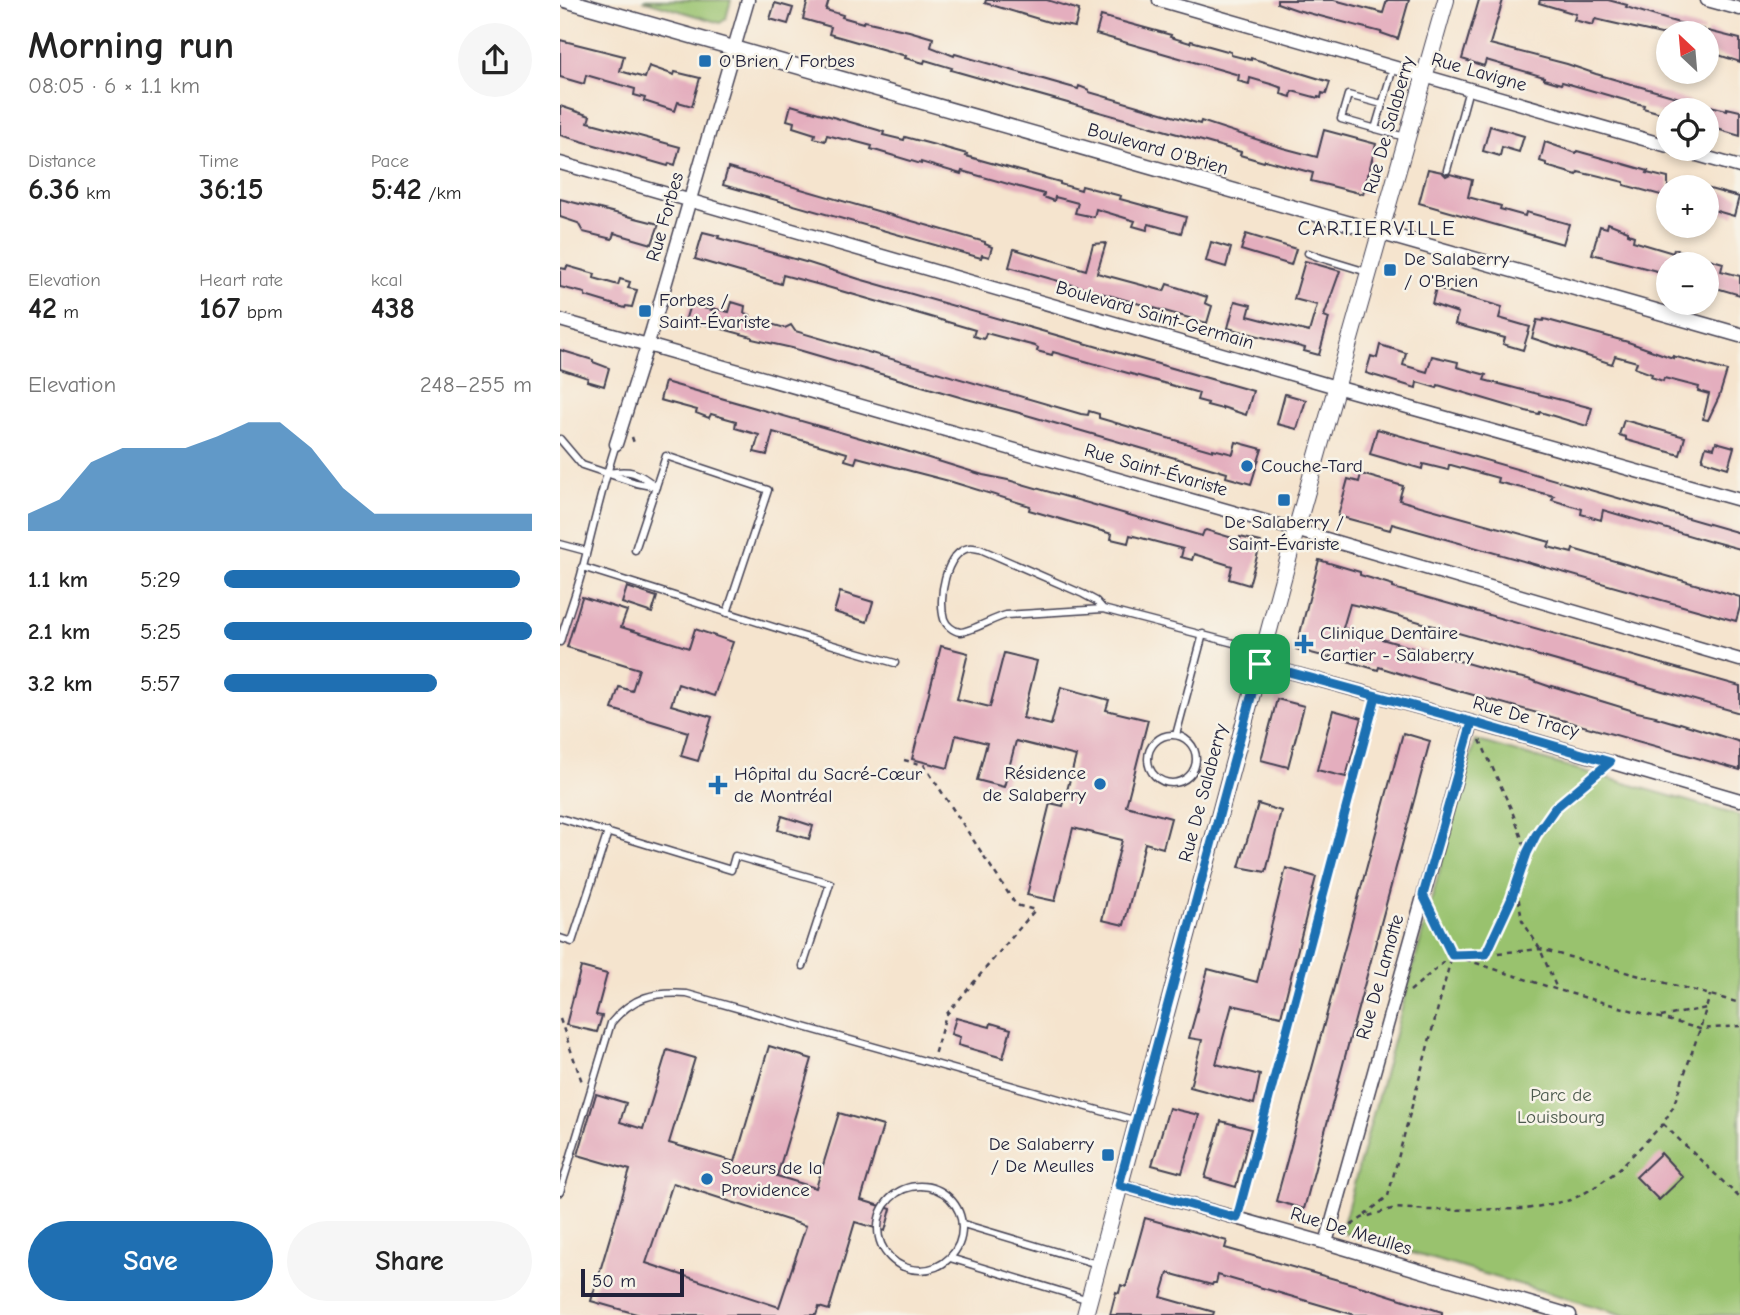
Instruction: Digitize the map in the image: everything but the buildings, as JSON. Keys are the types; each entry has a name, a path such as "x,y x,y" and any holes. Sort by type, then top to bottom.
{"main road":[{"name":"Rue De Salaberry","path":"1087,1308 1296,530 1446,0"}],"street":[{"name":"Boulevard O'Brien","path":"565,0 1740,335"},
{"name":"Rue Forbes","path":"616,444 648,344 748,0"},
{"name":"Rue Lavigne","path":"1159,0 1656,143"},
{"path":"1707,0 1740,9"},
{"path":"1719,161 1740,167"},
{"name":"Boulevard Saint-Germain","path":"560,163 1336,387 1740,500"},
{"name":"Rue Saint-Évariste","path":"560,320 1740,660"},
{"name":"Rue De Tracy","path":"1260,664 1740,800"},
{"name":"Rue De Lamotte","path":"1326,1243 1472,722"},
{"name":"Rue De Meulles","path":"1119,1185 1570,1315"}],"lane":[{"path":"1375,129 1393,68"},
{"path":"1447,170 1469,89"},
{"path":"1382,104 1348,95 1341,119 1407,138"},
{"path":"1308,253 1369,272"},
{"path":"560,439 582,465 606,474 624,470 642,475 656,487"},
{"path":"560,642 616,444"},
{"path":"635,550 666,456 768,490 727,613"},
{"path":"560,544 586,551"},
{"path":"1103,609 1096,601 1083,594 970,547 953,559 944,584 944,618 948,626 961,632 1006,615 1103,609 1245,646 1260,664"},
{"path":"582,567 894,663"},
{"path":"1176,735 1203,634"},
{"path":"1237,1218 1376,696"},
{"path":"1176,735 1184,738 1194,749 1195,764 1188,777 1166,782 1153,773 1148,758 1154,743 1160,738 1176,735"},
{"path":"560,818 731,870 735,856 830,883 803,966"},
{"path":"560,938 572,942 608,832"},
{"path":"560,1192 611,1023 636,1000 667,992 687,993 1137,1121"},
{"path":"912,1186 940,1190 951,1198 959,1210 963,1224 962,1237 950,1258 938,1266 924,1270 910,1269 887,1254 880,1241 878,1227 881,1213 888,1201 899,1191 912,1186"},
{"path":"963,1224 1099,1264"},
{"path":"950,1258 1087,1308"}],"path":[{"path":"632,434 635,446"},
{"path":"1472,722 1508,802 1527,853"},
{"path":"904,760 924,765 1016,905 1035,910 946,1015 932,1061"},
{"path":"1486,954 1500,927 1536,835 1555,808 1610,762"},
{"path":"1517,886 1522,920 1540,949 1558,990"},
{"path":"1326,1243 1388,1196 1452,955 1423,895"},
{"path":"1392,1007 1452,955 1540,949 1740,1003"},
{"path":"1452,955 1558,990 1700,1029 1740,1026"},
{"path":"1362,1218 1395,1208 1526,1209 1571,1200 1592,1189 1616,1172 1663,1124 1673,1107 1710,995"},
{"path":"1657,1017 1706,1008"},
{"path":"560,1019 584,1087 590,1090"},
{"path":"1663,1124 1740,1198"}],"green space":[{"path":"643,0 731,0 726,19 720,23"},
{"name":"Parc de Louisbourg","path":"1475,740 1740,816 1740,1315 1624,1315 1341,1232"}],"place":[{"name":"O'Brien / Forbes","path":"705,61"},
{"name":"De Salaberry / O'Brien","path":"1390,270"},
{"name":"Forbes / Saint-Évariste","path":"645,311"},
{"name":"Couche-Tard","path":"1247,466"},
{"name":"De Salaberry / Saint-Évariste","path":"1284,500"},
{"name":"Clinique Dentaire Cartier - Salaberry","path":"1304,644"},
{"name":"Résidence de Salaberry","path":"1100,784"},
{"name":"Hôpital du Sacré-Cœur de Montréal","path":"718,785"},
{"name":"De Salaberry / De Meulles","path":"1108,1155"},
{"name":"Soeurs de la Providence","path":"707,1179"}],"district":[{"name":"CARTIERVILLE","path":"1377,228"}],"route":[{"path":"1260,664 1119,1185 1237,1218 1376,696 1472,722 1423,895 1452,955 1486,954 1500,927 1536,835 1555,808 1610,762 1472,722 1260,664"}]}
